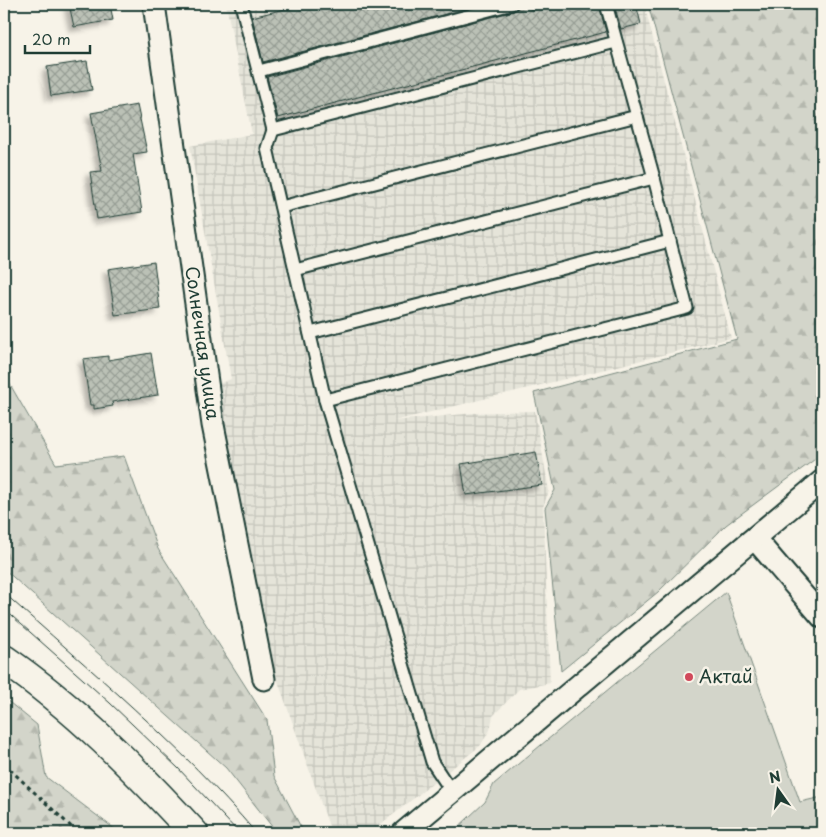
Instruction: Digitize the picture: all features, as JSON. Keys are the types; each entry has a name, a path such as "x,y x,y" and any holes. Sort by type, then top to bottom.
{"street":[{"name":"Солнечная улица","path":"154,4 214,425 264,679"},
{"path":"403,833 822,481"},
{"path":"755,538 822,617"},
{"path":"4,659 88,726 154,789 194,833"}],"lane":[{"path":"243,4 273,130 267,148 325,400 432,762 452,792"},
{"path":"259,71 512,4"},
{"path":"325,400 687,308 654,178 606,4"},
{"path":"273,130 616,42"},
{"path":"281,207 637,116"},
{"path":"295,270 654,178"},
{"path":"310,333 670,241"}],"path":[{"path":"4,764 78,833"}],"shaded area":[{"path":"226,4 644,4 731,338 394,421 474,413 535,411 549,491 543,507 550,683 519,689 493,716 490,730 480,746 370,833 329,826 273,667 240,509 218,384 231,379 190,146 252,134"}],"green space":[{"path":"648,4 822,4 822,454 726,525 658,592 561,671 545,508 555,490 534,393 737,339"},
{"path":"4,374 56,464 124,456 158,549 267,720 274,776 304,833 277,833 226,768 4,569"},
{"name":"Актай","path":"726,592 800,802 822,797 822,833 452,833 485,802 494,784"},
{"path":"4,698 37,725 46,777 120,833 4,833"}],"building":[{"path":"69,4 110,4 113,20 74,27"},
{"path":"305,4 484,4 263,62 252,17"},
{"path":"519,4 530,4 531,10 556,4 599,4 606,32 278,118 267,77 514,11"},
{"path":"614,4 636,4 641,24 621,29"},
{"path":"87,61 92,90 51,96 47,67"},
{"path":"137,105 147,152 133,154 142,212 97,219 90,172 102,171 91,113"},
{"path":"154,262 160,309 115,315 108,269"},
{"path":"151,353 158,395 112,402 113,406 94,409 94,405 90,405 83,359 108,356 108,360"},
{"path":"536,452 542,485 466,495 461,464"}],"tram line":[{"path":"4,593 166,739 197,769 256,833"},
{"path":"4,609 110,703 178,768 239,833"}],"place":[{"name":"Актай","path":"689,677"}]}
